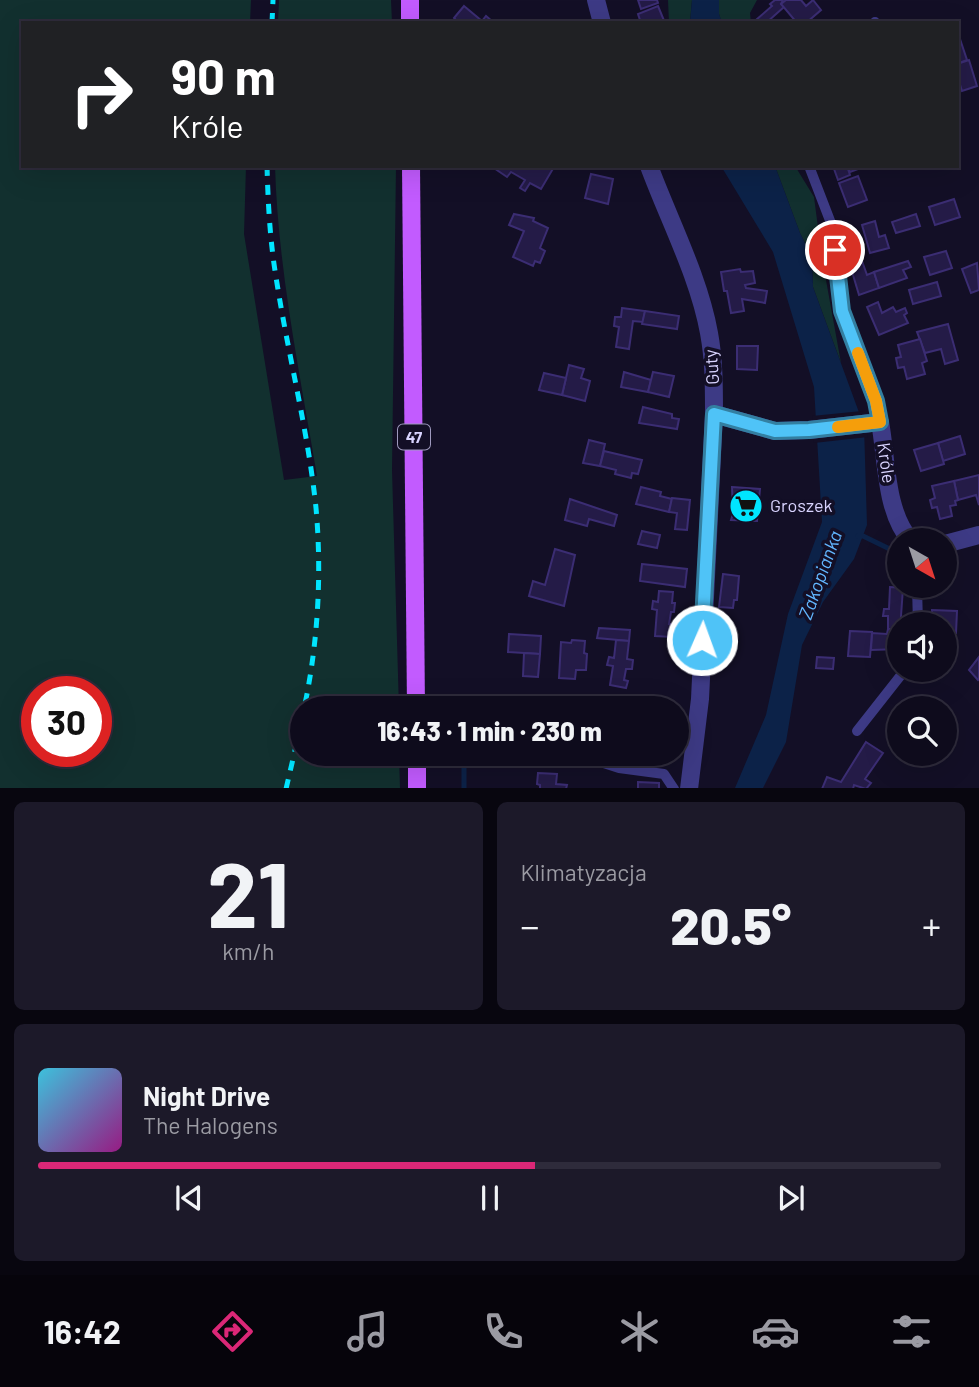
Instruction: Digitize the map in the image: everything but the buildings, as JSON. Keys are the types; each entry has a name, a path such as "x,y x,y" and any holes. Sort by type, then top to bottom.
{"main road":[{"path":"410,0 410,21"},
{"name":"47","path":"411,168 416,696"},
{"path":"416,766 417,788"}],"street":[{"path":"596,0 601,21"},
{"name":"Guty","path":"650,168 697,289 709,331 715,367 700,699 689,788"},
{"name":"Króle","path":"714,414 775,431 877,423 893,508 902,528"},
{"path":"957,541 979,535"}],"lane":[{"path":"810,168 834,231 842,311 876,401 877,423"},
{"path":"857,731 896,682"},
{"path":"613,766 664,775 673,788"}],"green space":[{"path":"0,0 251,0 250,21 21,21 21,168 246,168 244,234 284,480 317,476 285,283 275,168 396,168 392,470 399,696 290,696 290,766 399,766 400,788 0,788"},
{"path":"279,0 391,0 392,21 278,21"},
{"path":"668,0 692,0 690,21 669,21"},
{"path":"719,0 757,0 750,13 751,21 721,21"},
{"path":"776,168 796,168 814,197 841,363 813,287 812,257"}],"water":[{"path":"692,0 719,0 721,21 690,21"},
{"name":"Zakopianka","path":"722,168 776,168 812,257 813,287 864,426 867,525 854,559 823,602 802,645 786,742 763,788 735,788 766,715 788,614 822,522 814,387 773,252"}],"pier":[{"path":"862,411 868,437 814,443 812,416"}],"waterway":[{"path":"858,536 887,548"},
{"path":"464,766 464,788"}],"railway":[{"path":"272,21 273,0"},
{"path":"267,168 274,263 308,450 318,533 316,634 307,696"},
{"path":"286,788 291,766"}],"slow traffic":[{"path":"838,427 880,422 876,401 858,353"}],"place":[{"name":"Groszek","path":"746,506"}],"route":[{"path":"702,640 714,414 775,431 880,422 876,401 842,311 835,250"}]}
